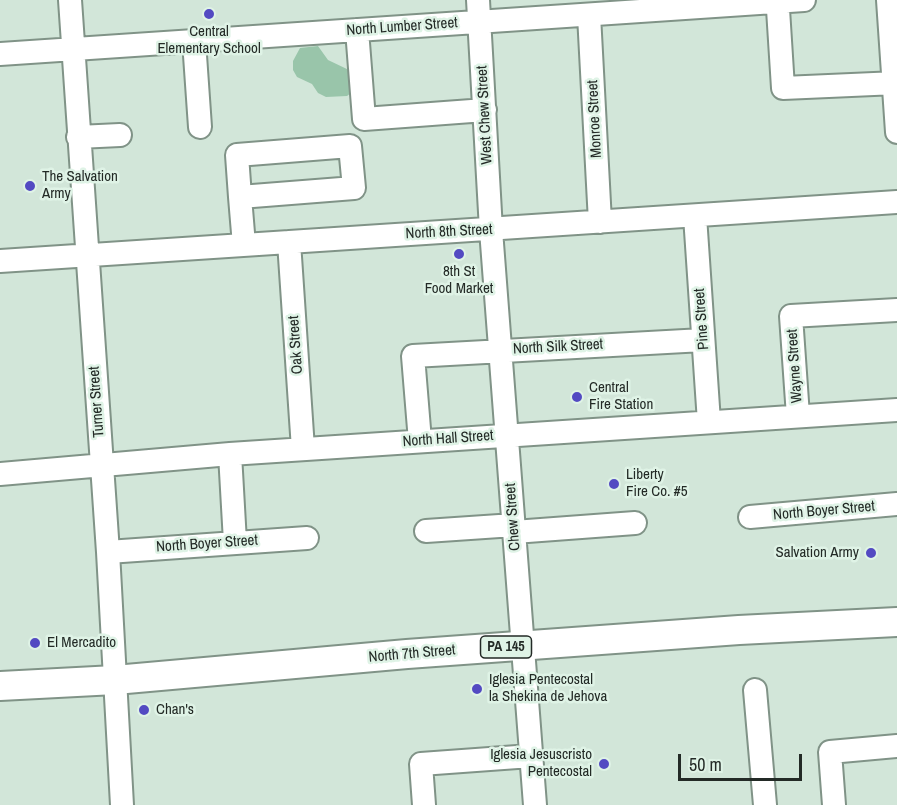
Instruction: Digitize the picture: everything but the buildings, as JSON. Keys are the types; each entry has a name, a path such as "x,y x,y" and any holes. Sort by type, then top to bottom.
{"main road":[{"name":"North 7th Street","path":"0,686 115,680 407,654 739,630 897,622"}],"street":[{"name":"Turner Street","path":"70,0 108,552 122,805"},
{"name":"North Lumber Street","path":"0,54 357,30 479,11 597,9 804,0"},
{"path":"888,0 897,132"},
{"path":"774,1 778,9 783,88 895,83"},
{"name":"Monroe Street","path":"597,9 600,222"},
{"name":"West Chew Street","path":"479,11 491,230"},
{"path":"357,30 364,119 485,110"},
{"path":"194,41 200,127"},
{"path":"78,137 120,135"},
{"path":"240,198 354,188 350,146 237,155 240,198 244,245"},
{"name":"North 8th Street","path":"0,261 897,202"},
{"name":"Pine Street","path":"695,216 709,422"},
{"name":"Chew Street","path":"491,230 534,805"},
{"name":"Oak Street","path":"289,242 303,449"},
{"name":"Wayne Street","path":"798,416 791,316 897,310"},
{"name":"North Silk Street","path":"420,441 413,356 501,349 703,340"},
{"name":"North Hall Street","path":"0,474 230,454 897,410"},
{"path":"230,454 235,542"},
{"name":"North Boyer Street","path":"750,517 897,504"},
{"path":"426,531 635,523"},
{"name":"North Boyer Street","path":"108,552 307,538"},
{"path":"755,690 765,805"},
{"path":"834,805 830,752 897,746"},
{"path":"424,805 421,764 531,756"}],"green space":[{"path":"318,46 328,60 349,70 351,93 347,96 326,97 318,93 312,84 297,77 293,70 293,61 300,48"}],"place":[{"name":"Central Elementary School","path":"209,14"},
{"name":"The Salvation Army","path":"30,186"},
{"name":"8th St Food Market","path":"459,254"},
{"name":"Central Fire Station","path":"577,397"},
{"name":"Liberty Fire Co. #5","path":"614,484"},
{"name":"Salvation Army","path":"871,553"},
{"name":"El Mercadito","path":"35,643"},
{"name":"Iglesia Pentecostal la Shekina de Jehova","path":"477,689"},
{"name":"Chan's","path":"144,710"},
{"name":"Iglesia Jesuscristo Pentecostal","path":"604,764"}]}
